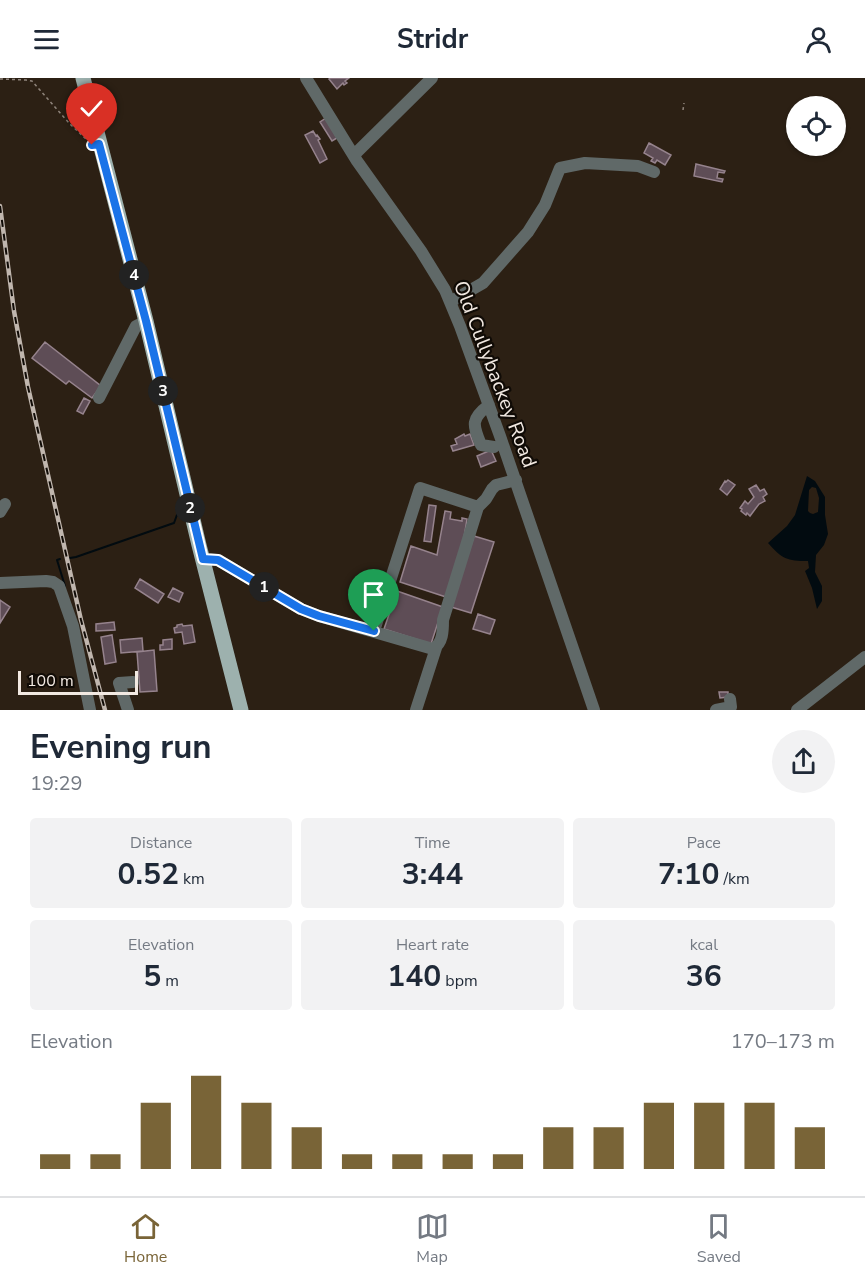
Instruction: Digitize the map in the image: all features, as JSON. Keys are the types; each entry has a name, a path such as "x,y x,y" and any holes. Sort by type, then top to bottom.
{"main road":[{"path":"82,78 146,321 241,710"}],"street":[{"name":"Old Cullybackey Road","path":"306,78 354,155 421,251 445,290 516,480 594,710"},
{"path":"354,155 432,78"},
{"path":"450,302 483,283 528,232 560,168 585,163 638,166 654,172"},
{"path":"99,398 136,326 146,321"},
{"path":"489,405 474,420 474,428 481,445 494,447"},
{"path":"416,710 442,634 443,620 478,507 496,485 516,480"},
{"path":"374,631 420,488 478,507"},
{"path":"203,559 218,560 301,609 433,650 436,648"},
{"path":"0,583 46,581 59,586 73,626 90,710"},
{"path":"797,710 865,657"},
{"path":"128,710 119,683 133,682"},
{"path":"716,710 731,707 730,699"}],"path":[{"path":"0,79 32,81 92,145 99,144"},
{"path":"683,110 684,104"}],"shaded area":[{"path":"807,476 815,481 825,497 828,534 824,545 816,555 815,572 822,586 822,601 817,609 805,571 809,568 808,561 785,558 768,543 787,526 795,515","holes":["812,487 816,488 819,498 818,512 813,514 808,511 809,490"]}],"building":[{"path":"330,78 349,78 345,81 347,83 344,85 343,83 337,89"},
{"path":"326,118 337,138 332,141 320,122"},
{"path":"313,131 320,139 318,140 327,159 320,163 305,135"},
{"path":"649,143 671,155 665,165 657,160 655,163 651,161 653,158 644,153"},
{"path":"696,164 725,171 724,173 718,172 717,178 723,179 722,182 694,176"},
{"path":"45,342 101,386 92,398 69,381 66,384 32,358"},
{"path":"84,398 90,401 83,414 77,411"},
{"path":"464,434 465,436 470,434 474,445 453,451 451,446 457,444 455,439"},
{"path":"491,450 496,461 481,467 477,456"},
{"path":"728,480 735,485 727,495 720,489"},
{"path":"756,485 760,491 764,489 767,494 763,497 765,501 759,504 750,516 747,513 746,515 740,508 745,501 748,504 754,497 749,489"},
{"path":"429,505 436,506 431,542 424,541"},
{"path":"445,511 451,512 450,519 462,521 462,518 467,519 462,550 446,597 400,582 411,546 437,555"},
{"path":"474,536 494,542 471,613 451,607"},
{"path":"140,579 164,594 158,603 135,588"},
{"path":"173,588 183,593 179,602 168,597"},
{"path":"397,591 443,607 431,644 384,629"},
{"path":"0,600 10,607 0,623"},
{"path":"478,614 495,620 490,634 473,629"},
{"path":"114,622 115,630 96,631 96,624"},
{"path":"182,624 183,626 192,625 195,642 184,644 182,632 175,633 174,628"},
{"path":"112,635 116,662 105,664 101,637"},
{"path":"142,638 143,651 121,653 120,640"},
{"path":"172,639 172,649 160,650 163,640"},
{"path":"154,650 157,691 140,692 137,652"},
{"path":"719,692 728,692 728,697 720,698"}],"waterway":[{"path":"70,558 174,523 178,512"},
{"path":"60,559 57,560 65,586"}],"railway":[{"path":"0,206 14,311 28,387 81,620 105,710"}],"route":[{"path":"92,145 99,144 146,321 203,559 218,560 301,609 374,631"}]}
